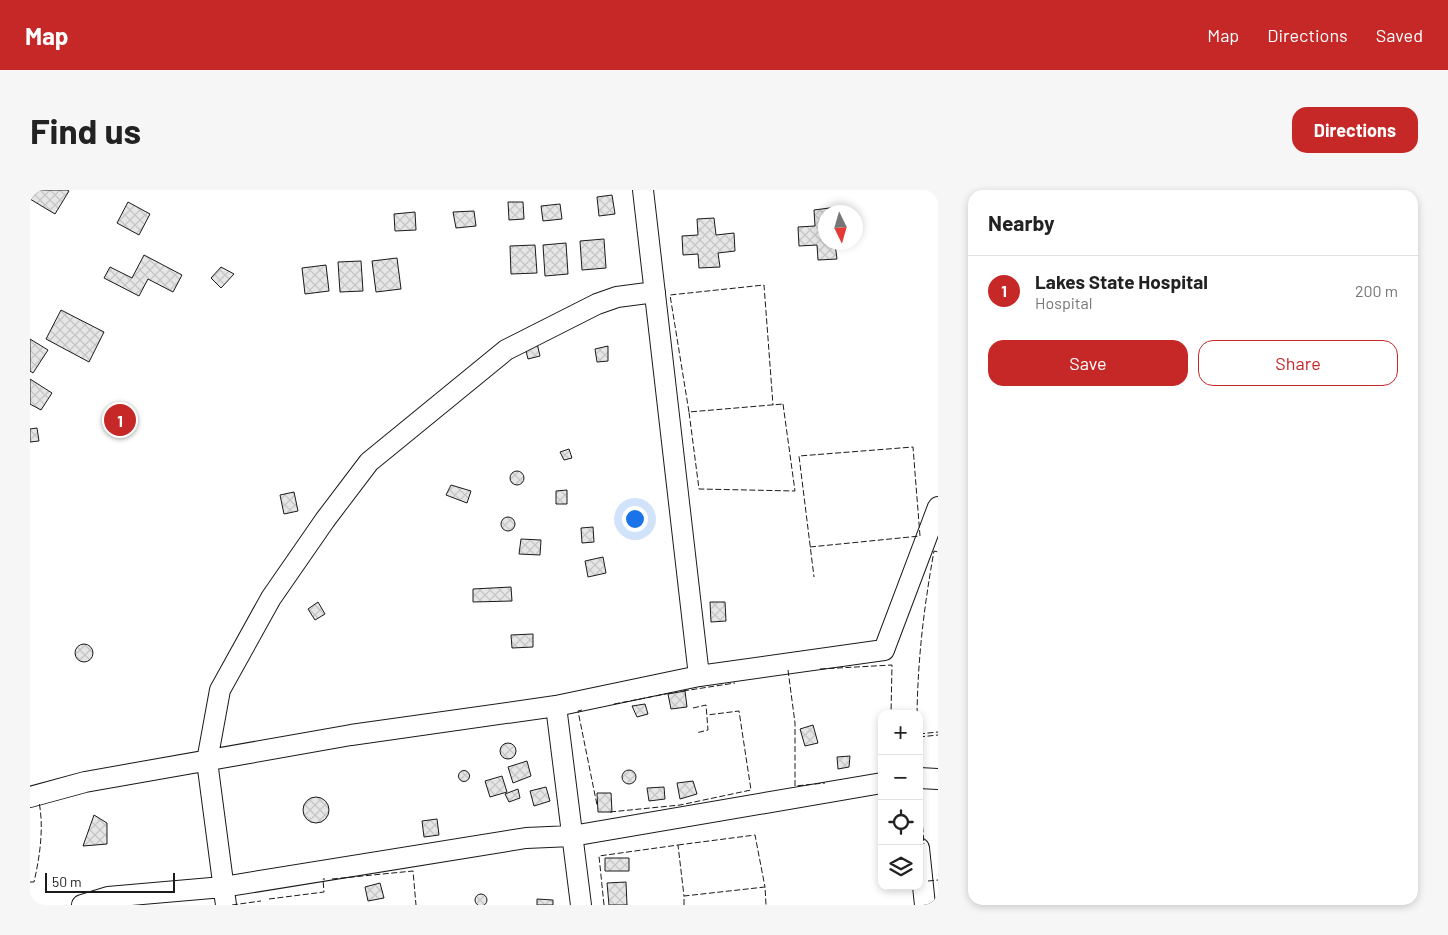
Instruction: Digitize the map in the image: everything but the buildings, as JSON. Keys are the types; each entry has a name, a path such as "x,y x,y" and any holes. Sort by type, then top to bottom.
{"street":[{"path":"643,190 699,676"},
{"path":"224,896 206,761 220,690 271,598 325,520 369,462 506,350 597,304 617,297 655,292"},
{"path":"30,797 85,782 351,735 556,706 699,676 884,650 938,507"},
{"path":"556,706 581,905"},
{"path":"923,778 938,779"},
{"path":"82,905 108,897 224,896 526,838 572,836 878,784"},
{"path":"923,886 925,905"}],"fence":[{"path":"689,412 670,295 764,285 773,405"},
{"path":"783,404 795,491 699,489 689,412 783,404"},
{"path":"810,547 920,536 913,447 799,456 814,577"},
{"path":"917,710 924,612 934,551 938,552"},
{"path":"820,669 892,665 891,710"},
{"path":"788,670 795,723 795,786 825,783"},
{"path":"683,691 735,683"},
{"path":"614,704 671,693"},
{"path":"693,708 706,705 708,730 696,733"},
{"path":"582,710 578,711 597,805"},
{"path":"610,812 680,805 751,790 739,711 707,715"},
{"path":"923,734 938,732"},
{"path":"923,737 938,735"},
{"path":"920,800 924,844"},
{"path":"30,882 34,882 40,852 41,821 39,802"},
{"path":"678,845 755,835 765,887"},
{"path":"604,905 599,856 678,845 684,896"},
{"path":"332,879 413,871 416,905"},
{"path":"269,899 324,892 323,879 325,879"},
{"path":"928,881 938,880"},
{"path":"684,905 684,896 765,887 766,905"},
{"path":"232,905 261,901"}],"place":[{"name":"Lakes State Hospital","path":"120,420"}]}
